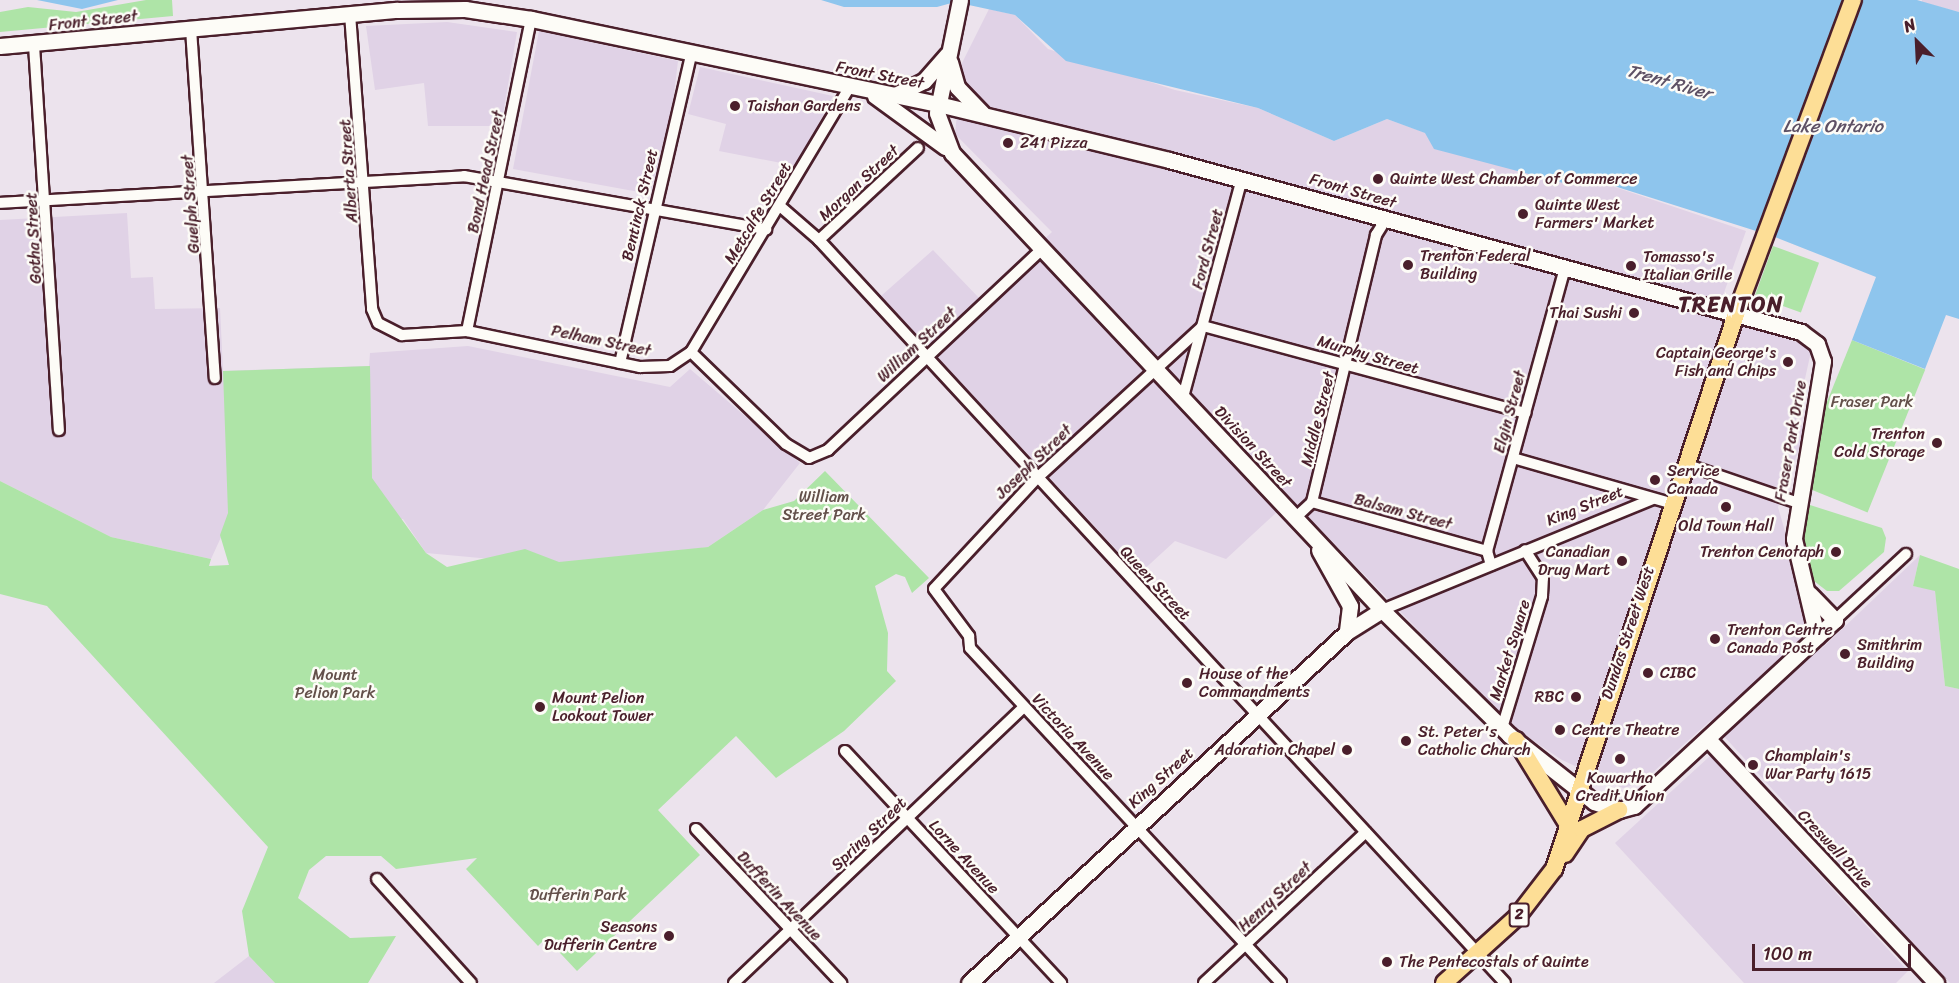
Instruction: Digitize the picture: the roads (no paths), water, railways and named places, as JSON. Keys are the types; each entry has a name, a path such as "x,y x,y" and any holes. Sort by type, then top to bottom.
{"main road":[{"name":"Dundas Street West","path":"1444,983 1538,895 1554,870 1578,788 1670,503 1760,248 1853,0"},
{"path":"1516,741 1568,825"},
{"path":"1554,870 1582,830 1619,810"}],"street":[{"path":"938,104 960,0"},
{"name":"Front Street","path":"0,46 34,45 350,14 465,9 531,19 691,55 984,115 1242,179 1736,314"},
{"name":"Alberta Street","path":"350,14 366,182 372,309 380,325"},
{"name":"Bond Head Street","path":"467,331 501,180 531,19"},
{"name":"Guelph Street","path":"191,29 206,192 216,378"},
{"name":"Gotha Street","path":"34,45 48,201 58,430"},
{"path":"892,96 924,81 948,53"},
{"path":"948,53 957,87 984,115"},
{"name":"Bentinck Street","path":"620,363 691,55"},
{"name":"Metcalfe Street","path":"691,352 781,207 849,88"},
{"path":"868,92 952,153"},
{"name":"Division Street","path":"938,104 939,125 952,153 1382,610 1516,741 1578,788 1619,810"},
{"name":"Morgan Street","path":"819,240 918,148"},
{"path":"0,203 206,192 434,176 501,180 766,229"},
{"name":"Ford Street","path":"1183,397 1242,179"},
{"name":"Queen Street","path":"781,207 819,240 1504,983"},
{"name":"Middle Street","path":"1312,502 1347,371 1344,363 1376,235 1386,219"},
{"name":"William Street","path":"691,352 786,444 809,458 828,450 1042,249"},
{"name":"Elgin Street","path":"1487,551 1565,267"},
{"name":"Fraser Park Drive","path":"1736,314 1801,332 1817,344 1823,361 1798,502 1794,539 1817,636"},
{"name":"Pelham Street","path":"380,325 402,335 467,331 620,363 670,366 691,352"},
{"path":"1157,369 1203,326"},
{"name":"Murphy Street","path":"1203,326 1525,413"},
{"name":"Joseph Street","path":"936,581 1037,478 1157,369"},
{"path":"1513,458 1670,503"},
{"path":"1685,464 1798,502"},
{"name":"King Street","path":"969,983 1347,632 1382,610 1652,499"},
{"path":"1295,518 1312,502"},
{"name":"Balsam Street","path":"1312,502 1487,551"},
{"path":"1314,539 1350,606 1347,632"},
{"name":"Market Square","path":"1502,728 1542,596 1543,578 1525,550"},
{"path":"1487,551 1491,565"},
{"path":"1619,810 1634,806 1906,554"},
{"name":"Victoria Avenue","path":"936,581 936,594 969,636 970,648 1281,983"},
{"path":"1805,590 1835,620"},
{"name":"Spring Street","path":"734,983 1024,707"},
{"name":"Creswell Drive","path":"1708,739 1936,983"},
{"name":"Lorne Avenue","path":"845,751 1061,983"},
{"name":"Dufferin Avenue","path":"696,829 841,983"},
{"name":"Henry Street","path":"1204,983 1366,832"},
{"path":"377,879 471,983"}],"water":[{"path":"37,0 118,0 82,9"},
{"name":"Lake Ontario","path":"821,0 1917,0 1959,12 1959,319 1946,315 1925,369 1852,340 1876,277 1775,237 1573,173 1567,184 1434,149 1425,133 1387,119 1334,141 1258,108 1066,61 1015,15 955,2 937,7 844,7"}],"place":[{"name":"Taishan Gardens","path":"735,106"},
{"name":"241 Pizza","path":"1008,143"},
{"name":"Quinte West Chamber of Commerce","path":"1378,179"},
{"name":"Quinte West Farmers' Market","path":"1523,214"},
{"name":"Trenton Federal Building","path":"1408,265"},
{"name":"Tomasso's Italian Grille","path":"1631,266"},
{"name":"Thai Sushi","path":"1634,313"},
{"name":"Captain George's Fish and Chips","path":"1788,362"},
{"name":"Trenton Cold Storage","path":"1937,443"},
{"name":"Service Canada","path":"1655,480"},
{"name":"Old Town Hall","path":"1726,507"},
{"name":"Trenton Cenotaph","path":"1836,552"},
{"name":"Canadian Drug Mart","path":"1622,561"},
{"name":"Trenton Centre Canada Post","path":"1715,639"},
{"name":"Smithrim Building","path":"1845,654"},
{"name":"CIBC","path":"1648,673"},
{"name":"House of the Commandments","path":"1187,683"},
{"name":"RBC","path":"1576,697"},
{"name":"Mount Pelion Lookout Tower","path":"540,707"},
{"name":"Centre Theatre","path":"1560,730"},
{"name":"St. Peter's Catholic Church","path":"1406,741"},
{"name":"Adoration Chapel","path":"1347,750"},
{"name":"Kawartha Credit Union","path":"1620,759"},
{"name":"Champlain's War Party 1615","path":"1753,765"},
{"name":"Seasons Dufferin Centre","path":"669,936"},
{"name":"The Pentecostals of Quinte","path":"1387,962"}],"district":[{"name":"TRENTON","path":"1731,305"}],"water label":[{"name":"Trent River","path":"1669,82"}],"park label":[{"name":"Fraser Park","path":"1872,402"},
{"name":"William Street Park","path":"824,506"},
{"name":"Mount Pelion Park","path":"335,684"},
{"name":"Dufferin Park","path":"578,895"}]}
